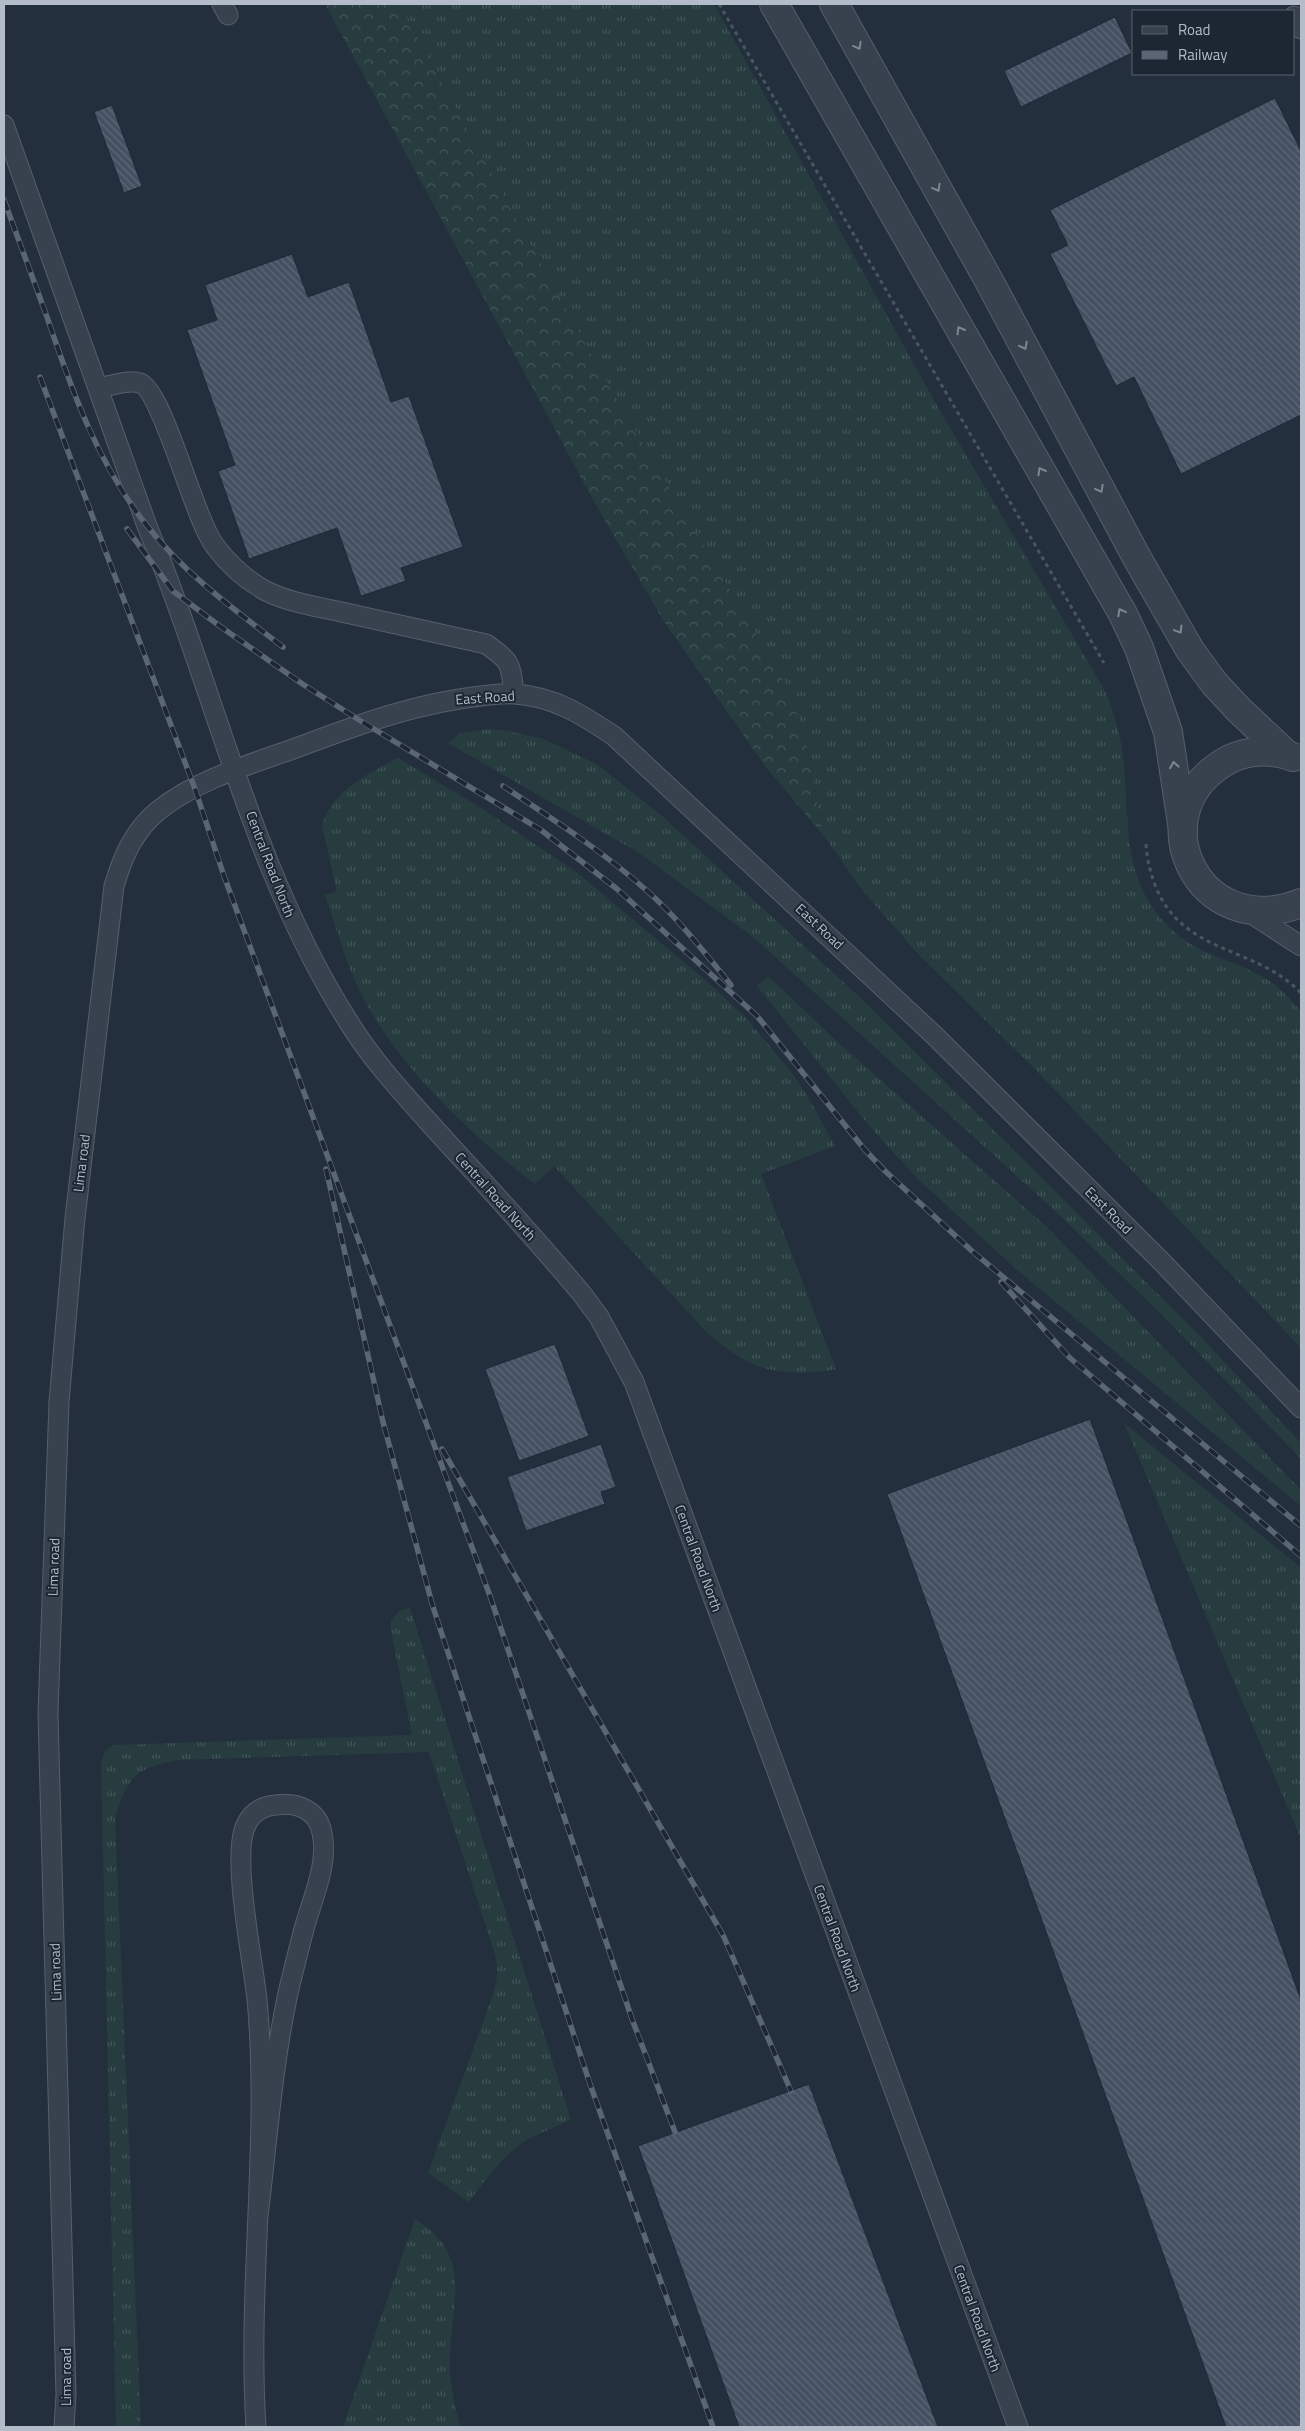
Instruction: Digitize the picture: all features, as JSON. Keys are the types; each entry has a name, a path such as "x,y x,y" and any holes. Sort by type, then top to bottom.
{"street":[{"path":"774,4 1123,614 1139,648 1168,732 1185,853 1194,873 1208,890 1226,903 1247,911 1285,910 1301,903"},
{"path":"834,4 988,279 1136,558 1190,650 1220,690 1296,755"},
{"path":"1183,830 1187,806 1198,785 1216,767 1238,756 1262,751 1296,755"}],"lane":[{"path":"1295,18 1301,29"},
{"name":"Central Road North","path":"4,124 147,526 173,591 235,770 286,908 309,956 348,1022 385,1074 582,1294 599,1317 634,1382 1018,2427"},
{"path":"99,388 130,382 147,388 158,407 196,509 214,546 243,577 267,591 299,602 486,644 505,657 510,664 514,693"},
{"name":"East Road","path":"235,770 364,723 422,705 456,699 514,693 542,698 572,708 614,736 935,1036 1156,1256 1301,1408"},
{"name":"Lima road","path":"64,2427 66,2395 48,1713 59,1402 75,1218 114,886 122,858 137,832 159,810 180,796 235,770"},
{"path":"1247,911 1301,946"},
{"path":"256,2427 255,2337 260,2060 257,2000 241,1870 241,1843 245,1825 253,1814 265,1806 295,1805 308,1810 317,1819 322,1831 322,1862 287,2000 274,2079 258,2216"}],"path":[{"path":"719,4 1106,667"},
{"path":"1146,843 1147,863 1162,903 1179,922 1199,937 1269,968 1301,993"}],"green space":[{"path":"325,4 399,4 595,362 786,685 805,737 821,826 827,840 765,766 663,620 592,498"},
{"path":"399,4 714,4 940,411 1107,694 1122,749 1128,831 1132,854 1137,876 1146,897 1160,917 1179,936 1200,949 1246,968 1273,983 1301,1011 1301,1348 1033,1067 918,954 862,890 827,840 821,826 805,737 786,685 595,362"},
{"path":"490,729 544,739 598,765 662,816 866,1003 1199,1335 1301,1443 1301,1459 1169,1322 1050,1206 752,936 639,853 448,743 460,733"},
{"path":"398,758 478,806 575,871 709,983 747,1019 792,1073 807,1095 835,1146 761,1174 836,1369 819,1372 778,1371 761,1367 748,1361 722,1345 710,1336 554,1166 535,1184 460,1120 437,1097 394,1047 360,992 337,932 325,895 337,891 322,826 334,802 352,784"},
{"path":"768,976 840,1044 1048,1228 1301,1490 1301,1506 1016,1269 919,1180 871,1128 757,986"},
{"path":"1124,1423 1301,1568 1301,1839"},
{"path":"410,1608 571,2120 533,2136 519,2145 496,2168 469,2202 428,2173 494,1992 497,1971 494,1951 429,1752 179,1760 153,1766 143,1771 136,1776 124,1792 115,1818 141,2427 116,2427 101,1763 105,1750 115,1745 412,1735 391,1631 391,1620 399,1611"},
{"path":"415,2219 435,2234 447,2251 453,2269 455,2288 450,2371 460,2427 343,2427"}],"building":[{"path":"1115,17 1132,53 1021,107 1004,71"},
{"path":"1275,98 1301,151 1301,415 1181,474 1134,377 1116,386 1050,254 1068,245 1050,210"},
{"path":"112,105 142,186 124,193 94,112"},
{"path":"292,254 308,297 349,282 391,402 409,396 463,547 401,568 406,581 361,596 337,528 249,559 218,471 235,465 187,330 217,320 205,285"},
{"path":"555,1344 589,1436 519,1461 485,1369"},
{"path":"1090,1419 1301,2000 1301,2427 1226,2427 887,1494"},
{"path":"601,1444 616,1487 601,1492 605,1504 526,1531 507,1477"},
{"path":"809,2084 938,2427 739,2427 638,2146"}],"railway":[{"path":"4,200 77,400 101,453 130,503 178,561 212,591 283,647"},
{"path":"40,377 195,789 224,876 490,1596 632,2019 675,2132"},
{"path":"127,529 173,591 221,627 304,685 541,830 617,889 757,1016 865,1150 885,1171 972,1251 1301,1526"},
{"path":"503,786 593,848 645,889 679,923 731,985"},
{"path":"326,1169 383,1422 433,1607 590,2084 713,2427"},
{"path":"1001,1282 1070,1358 1301,1556"},
{"path":"442,1449 723,1935 791,2091"}]}
